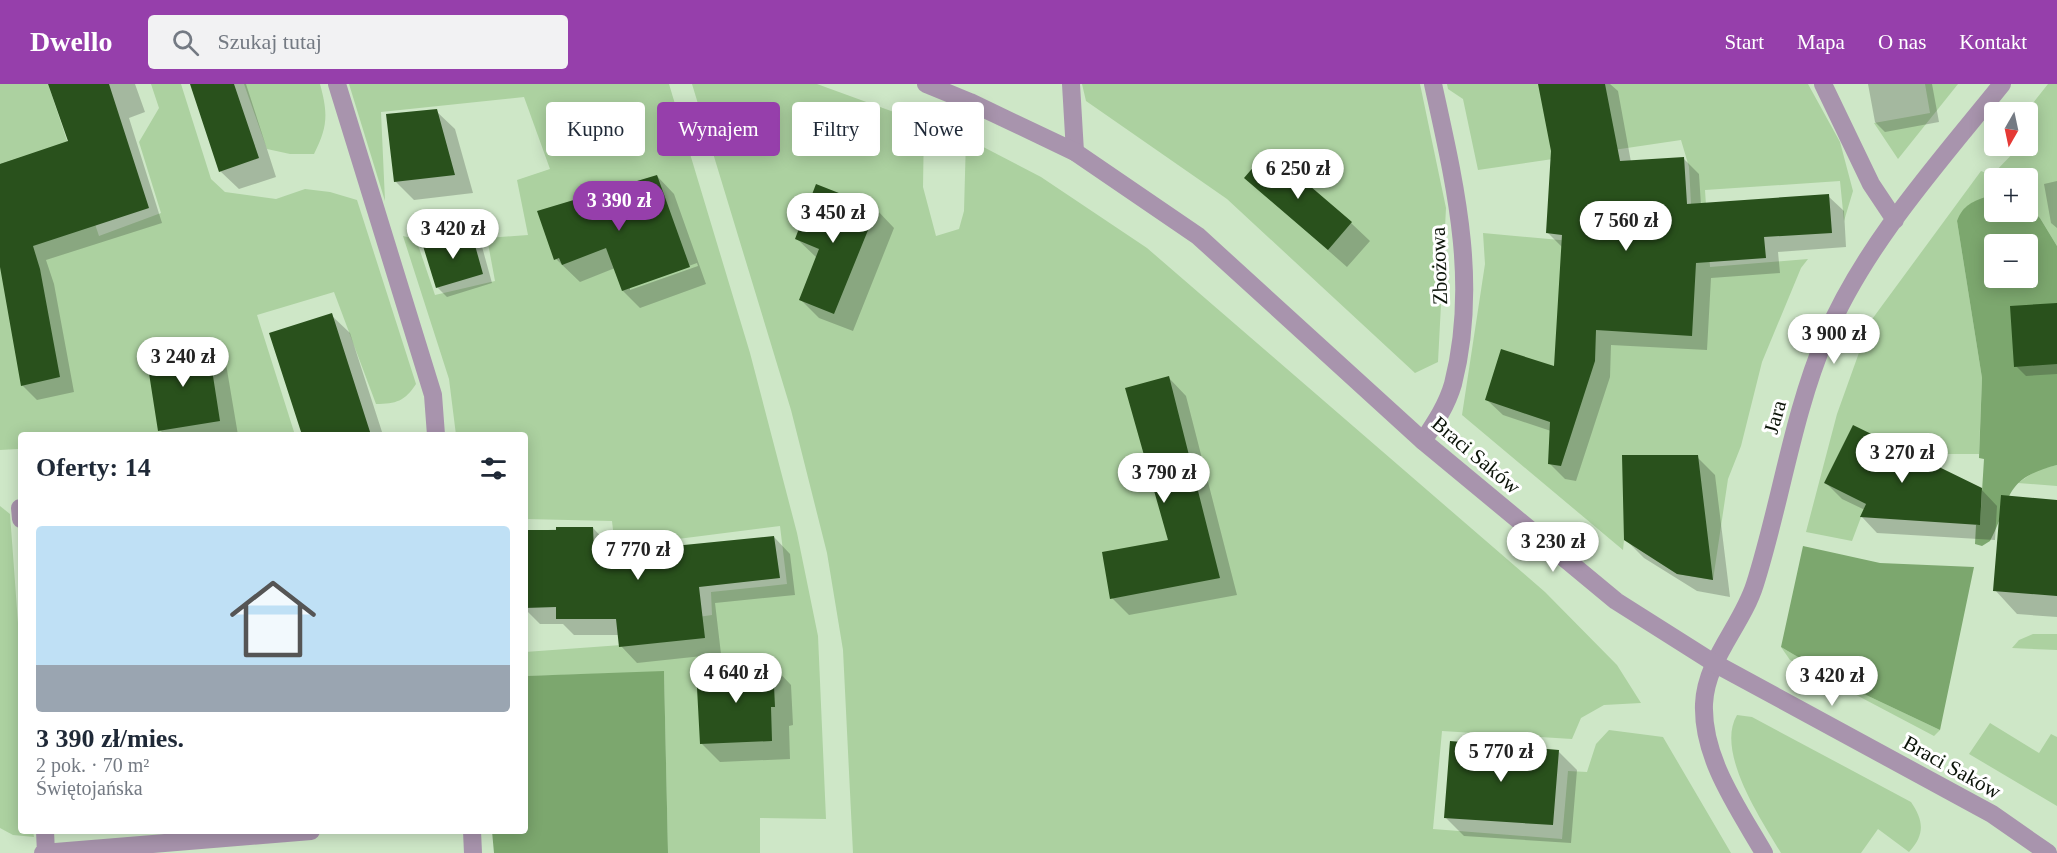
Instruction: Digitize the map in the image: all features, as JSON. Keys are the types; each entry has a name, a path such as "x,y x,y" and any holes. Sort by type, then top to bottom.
{"street":[{"path":"337,84 433,395 436,432"},
{"name":"Braci Saków","path":"926,84 970,102 1075,152 1198,236 1423,441 1616,601 1714,663 1992,814 2048,853"},
{"path":"1071,84 1075,152"},
{"name":"Zbożowa","path":"1423,441 1441,413 1452,384 1464,314 1463,238 1433,84"},
{"path":"1823,84 1871,184 1895,220"},
{"name":"Jara","path":"1764,853 1724,786 1706,733 1704,703 1714,663 1736,628 1755,585 1790,445 1810,377 1827,334 1852,287 1895,220 2002,84"},
{"path":"45,834 45,853 275,834"},
{"path":"472,834 473,853"}],"green space":[{"path":"0,84 48,84 99,236 161,213 139,142 159,108 151,84 181,84 211,179 225,192 276,199 305,189 330,192 357,200 416,384 404,398 376,404 334,292 257,315 294,432 18,432 18,449 0,450"},
{"path":"244,84 320,84 325,120 322,136 314,154 290,154 267,149"},
{"path":"349,84 669,84 674,102 657,102 657,156 691,156 750,353 797,533 818,636 826,819 760,818 760,853 668,853 664,672 528,676 528,652 663,642 669,621 712,615 711,592 787,584 780,526 615,547 612,521 528,519 528,432 456,432 449,379 403,236 416,239 435,295 495,281 487,238 528,235 517,180 550,169 524,97 381,112 385,201"},
{"path":"692,84 817,84 866,102 792,102 792,156 880,156 880,107 892,111 892,156 923,156 923,187 936,236 959,229 964,211 966,156 984,156 984,147 1041,177 1147,248 1545,592 1617,665 1641,703 1604,705 1581,718 1572,739 1442,731 1433,829 1562,839 1568,771 1587,772 1596,744 1609,730 1663,737 1731,853 853,853 843,650 827,553 791,410 714,156 780,156 780,102 697,102"},
{"path":"1082,84 1420,84 1446,208 1438,362 1415,373 1227,199 1086,101"},
{"path":"1447,84 1808,84 1840,142 1853,191 1844,221 1840,181 1705,190 1710,267 1808,259 1801,268 1762,362 1741,446 1728,479 1713,580 1677,574 1624,540 1623,550 1462,415 1485,264 1483,233 1616,245 1693,239 1689,167 1681,140 1478,170 1463,99 1448,89"},
{"path":"1925,84 1958,84 1898,159 1874,123 1930,113"},
{"path":"2048,84 2057,84 2057,246 2038,216 2038,168 1999,168 2010,156 2038,156 2038,102 2034,102"},
{"path":"1981,171 1984,172 1984,200 1957,221 1982,378 1979,454 1932,454 1930,469 1853,426 1824,483 1866,504 1852,541 1806,532 1837,414 1870,322"},
{"path":"1984,198 1984,222 2038,222 2038,216 2057,246 2057,465 2026,477 2017,484 2006,502 1990,541 1982,546 1975,544 1976,525 1980,524 1984,459 1979,458 1982,378 1957,221 1966,207"},
{"path":"2057,465 2057,486 2018,483 2037,470"},
{"path":"0,506 10,514 18,623 18,834 34,834 34,837 13,835 0,828"},
{"path":"1803,546 1880,563 1974,567 1940,730 1847,686 1781,647"},
{"path":"2033,634 2057,634 2057,650 2012,648 2019,640"},
{"path":"1781,647 1847,686 1940,730 1934,736 1790,660"},
{"path":"664,671 668,853 494,853 492,834 528,834 528,676"},
{"path":"1737,715 1752,717 1911,802 1918,815 1921,828 1914,846 1909,852 1878,829 1861,853 1781,853 1753,805 1736,766 1732,748 1732,730"},
{"path":"1990,723 2039,753 2051,734 2057,737 2057,806 1969,754"}],"building":[{"path":"48,84 109,84 149,208 33,246 40,269 60,377 21,386 0,267 0,164 68,141"},
{"path":"190,84 234,84 259,158 219,172"},
{"path":"1538,84 1605,84 1620,161 1684,157 1687,204 1829,194 1832,233 1764,237 1766,258 1696,263 1692,336 1596,330 1595,361 1561,466 1548,464 1550,422 1485,400 1501,349 1554,366 1562,235 1546,233 1551,151"},
{"path":"437,109 455,175 394,182 386,114"},
{"path":"1268,150 1352,222 1328,250 1244,178"},
{"path":"657,175 690,267 622,291 606,248 562,265 559,258 554,260 537,211"},
{"path":"816,184 877,208 834,314 799,300 819,249 795,239"},
{"path":"471,231 483,274 436,288 423,246"},
{"path":"2057,303 2057,364 2014,367 2010,306"},
{"path":"332,313 370,432 301,432 269,333"},
{"path":"208,344 220,421 158,431 146,354"},
{"path":"1169,376 1220,578 1110,599 1102,552 1168,540 1125,388"},
{"path":"1853,425 1982,488 1980,525 1860,517 1866,504 1824,483"},
{"path":"1622,455 1698,455 1713,580 1677,574 1624,540"},
{"path":"2001,495 2057,500 2057,596 1993,591"},
{"path":"556,527 593,527 594,554 774,536 780,578 699,587 705,638 619,647 616,619 556,619 556,607 528,608 528,530 556,530"},
{"path":"773,665 775,707 771,707 772,741 700,744 696,669"},
{"path":"1450,741 1559,750 1553,825 1444,818"}]}
